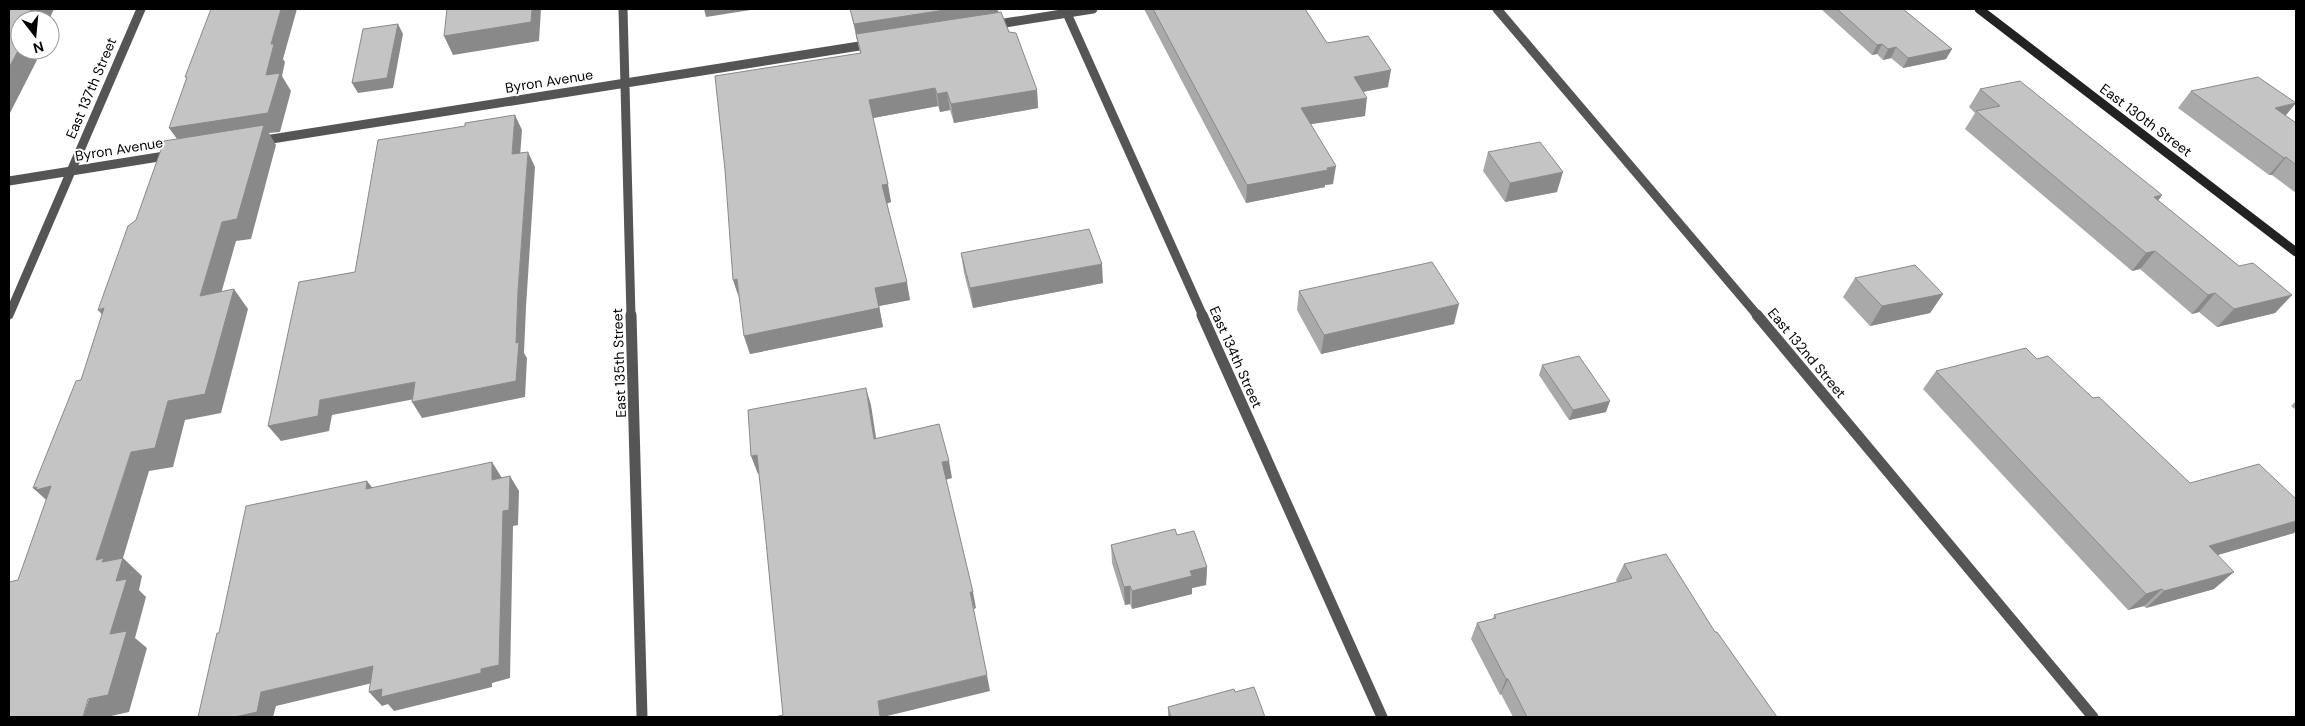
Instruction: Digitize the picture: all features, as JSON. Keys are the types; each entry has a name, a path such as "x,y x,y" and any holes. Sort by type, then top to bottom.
{"street":[{"name":"East 137th Street","path":"9,315 140,9"},
{"name":"East 135th Street","path":"623,9 642,717"},
{"path":"984,26 1066,11 1093,9"},
{"name":"East 132nd Street","path":"1497,9 1688,233 2093,717"},
{"name":"East 130th Street","path":"1979,9 2296,252"},
{"name":"East 134th Street","path":"1066,11 1382,717"},
{"name":"Byron Avenue","path":"254,142 877,43"},
{"name":"Byron Avenue","path":"9,181 176,154"}],"building":[{"path":"9,9 31,9 10,10 10,60 13,60 9,68"},
{"path":"211,9 281,9 271,44 274,44 266,75 280,73 268,113 169,128 187,77 185,77"},
{"path":"447,9 532,9 531,22 444,36"},
{"path":"850,9 951,9 854,24"},
{"path":"1153,9 1305,9 1327,43 1368,36 1391,70 1354,77 1367,98 1301,108 1336,166 1327,168 1328,170 1247,185"},
{"path":"1837,9 1903,9 1952,49 1908,58 1896,47 1888,49 1882,44 1877,45"},
{"path":"1001,12 1009,32 1016,33 1037,90 951,104 947,92 937,94 935,88 869,100 888,184 882,185 907,282 875,288 879,308 744,336 737,279 733,280 725,170 715,76 861,53 856,34"},
{"path":"398,24 387,78 352,83 363,29"},
{"path":"2258,77 2296,103 2275,108 2296,123 2296,165 2191,91"},
{"path":"2020,81 2162,195 2154,197 2239,266 2253,263 2292,295 2234,309 2215,293 2208,295 2155,251 2146,253 1976,111 2000,106 1980,89"},
{"path":"515,115 512,154 528,152 518,291 516,343 519,342 516,381 412,402 415,382 320,400 318,416 268,426 299,282 355,272 378,140 465,126 465,123"},
{"path":"264,125 237,219 222,222 200,296 234,289 205,394 168,401 155,448 131,452 96,560 104,558 102,562 123,558 116,581 127,579 110,634 127,631 108,695 88,699 83,717 9,717 9,582 18,580 51,486 36,490 37,487 33,488 76,381 81,380 104,308 98,310 128,226 136,220 164,141"},
{"path":"1540,142 1563,172 1510,183 1488,152"},
{"path":"1089,229 1102,264 970,288 961,253"},
{"path":"1432,262 1459,304 1324,335 1299,291"},
{"path":"1915,265 1943,294 1882,306 1855,278"},
{"path":"2026,348 2037,359 2048,356 2093,398 2099,397 2190,483 2259,464 2296,499 2296,521 2209,546 2234,572 2146,594 1936,371"},
{"path":"1579,356 1610,401 1573,410 1542,365"},
{"path":"866,388 874,439 939,424 949,461 942,462 973,592 970,592 987,675 878,701 880,717 775,717 783,715 757,455 751,456 748,410"},
{"path":"492,462 492,480 510,476 509,510 503,511 499,665 481,669 481,673 381,697 382,689 369,692 373,666 261,692 257,712 235,717 198,717 217,633 219,633 246,506 367,481 366,489"},
{"path":"1175,529 1177,535 1194,531 1207,567 1190,571 1192,576 1132,591 1130,586 1124,587 1111,545"},
{"path":"1666,554 1715,632 1717,632 1777,717 1527,717 1477,623 1496,618 1494,615 1632,578 1624,564"},
{"path":"1254,687 1265,717 1171,717 1168,707 1234,689 1235,692"}]}
